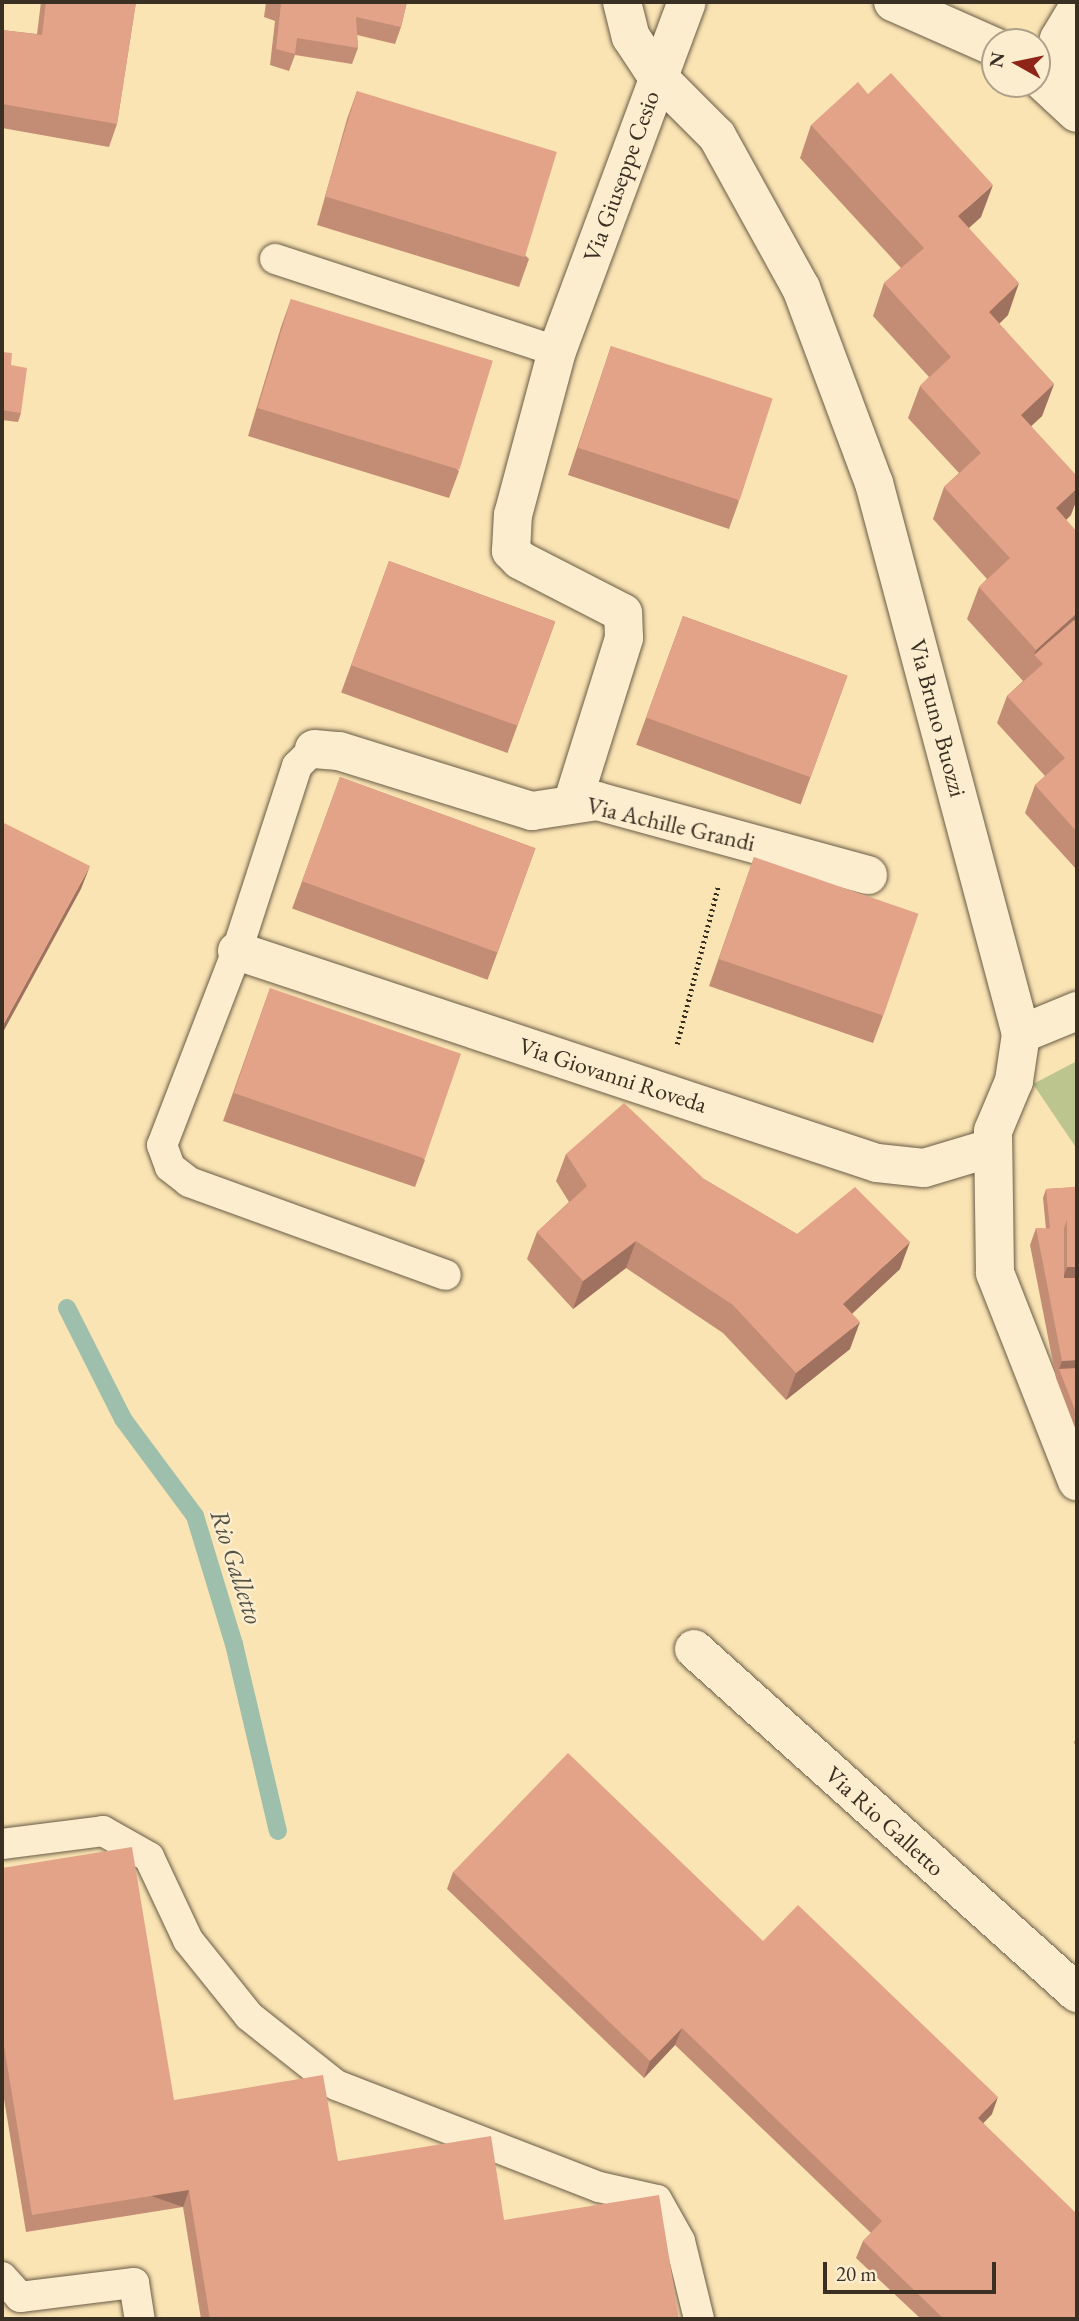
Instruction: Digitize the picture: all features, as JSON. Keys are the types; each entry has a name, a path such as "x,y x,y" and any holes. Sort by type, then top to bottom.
{"street":[{"name":"Via Bruno Buozzi","path":"622,2 631,37 656,75 718,136 801,288 874,483 1021,1034 991,1148 995,1273 1077,1480"},
{"name":"Via Giuseppe Cesio","path":"573,801 624,638 624,613 520,560 511,551 513,515 557,351 656,75 687,2"},
{"path":"892,2 981,41"},
{"path":"1057,95 1059,39 1077,9"},
{"name":"Via Achille Grandi","path":"314,749 340,751 532,811 551,811 573,801 729,835 868,875"},
{"name":"Via Giovanni Roveda","path":"237,951 877,1163 924,1168 991,1148"},
{"path":"1021,1034 1077,1011"},
{"name":"Via Rio Galletto","path":"694,1649 1077,1993"}],"lane":[{"path":"275,258 557,351"},
{"path":"314,749 297,766 237,951 162,1145 170,1167 188,1182 446,1275"},
{"path":"2,1844 103,1831 149,1857 188,1940 249,2016 336,2085 599,2187 657,2200 680,2241 699,2319"},
{"path":"2,2277 20,2297 134,2283 140,2319"}],"path":[{"path":"676,1049 729,835"}],"green space":[{"path":"1077,1061 1077,1149 1033,1084"}],"building":[{"path":"46,2 136,2 117,124 2,104 2,30 42,35"},
{"path":"275,2 407,2 401,27 356,17 358,48 297,38 295,54 276,49 281,4"},
{"path":"891,73 993,185 958,216 1019,283 989,312 1054,384 1021,415 1077,476 1077,488 1056,508 1077,532 1077,613 1036,650 979,587 1010,558 944,487 981,453 920,386 951,357 884,283 924,248 811,125 858,82 868,94"},
{"path":"357,91 557,152 525,257 325,196"},
{"path":"291,299 493,361 459,470 258,408"},
{"path":"611,346 773,399 740,500 578,448"},
{"path":"2,352 12,353 11,365 27,368 21,413 2,410"},
{"path":"389,561 555,622 517,726 351,665"},
{"path":"683,616 847,676 811,777 646,717"},
{"path":"1074,620 1077,624 1077,832 1035,785 1065,758 1007,696 1043,664 1034,655"},
{"path":"340,777 535,848 497,952 302,881"},
{"path":"2,822 90,866 2,1027"},
{"path":"754,857 919,914 883,1016 719,959"},
{"path":"270,988 461,1054 425,1159 234,1093"},
{"path":"624,1103 704,1179 797,1234 855,1187 910,1242 843,1304 860,1322 796,1373 733,1305 636,1241 583,1281 537,1232 587,1186 566,1154"},
{"path":"1077,1187 1077,1219 1067,1219 1064,1229 1050,1229 1046,1189"},
{"path":"1067,1219 1077,1219 1077,1267 1067,1267"},
{"path":"1036,1228 1064,1229 1064,1278 1077,1278 1077,1360 1062,1361"},
{"path":"1077,1368 1077,1415 1059,1369"},
{"path":"568,1753 763,1941 798,1905 998,2097 978,2118 1077,2214 1077,2319 944,2319 863,2241 882,2221 682,2028 650,2061 453,1872"},
{"path":"132,1847 174,2100 323,2075 338,2161 491,2136 504,2220 659,2195 679,2319 210,2319 189,2190 32,2215 2,2034 2,1868"}],"waterway":[{"name":"Rio Galletto","path":"67,1308 123,1419 195,1516 234,1644 278,1831"}]}
